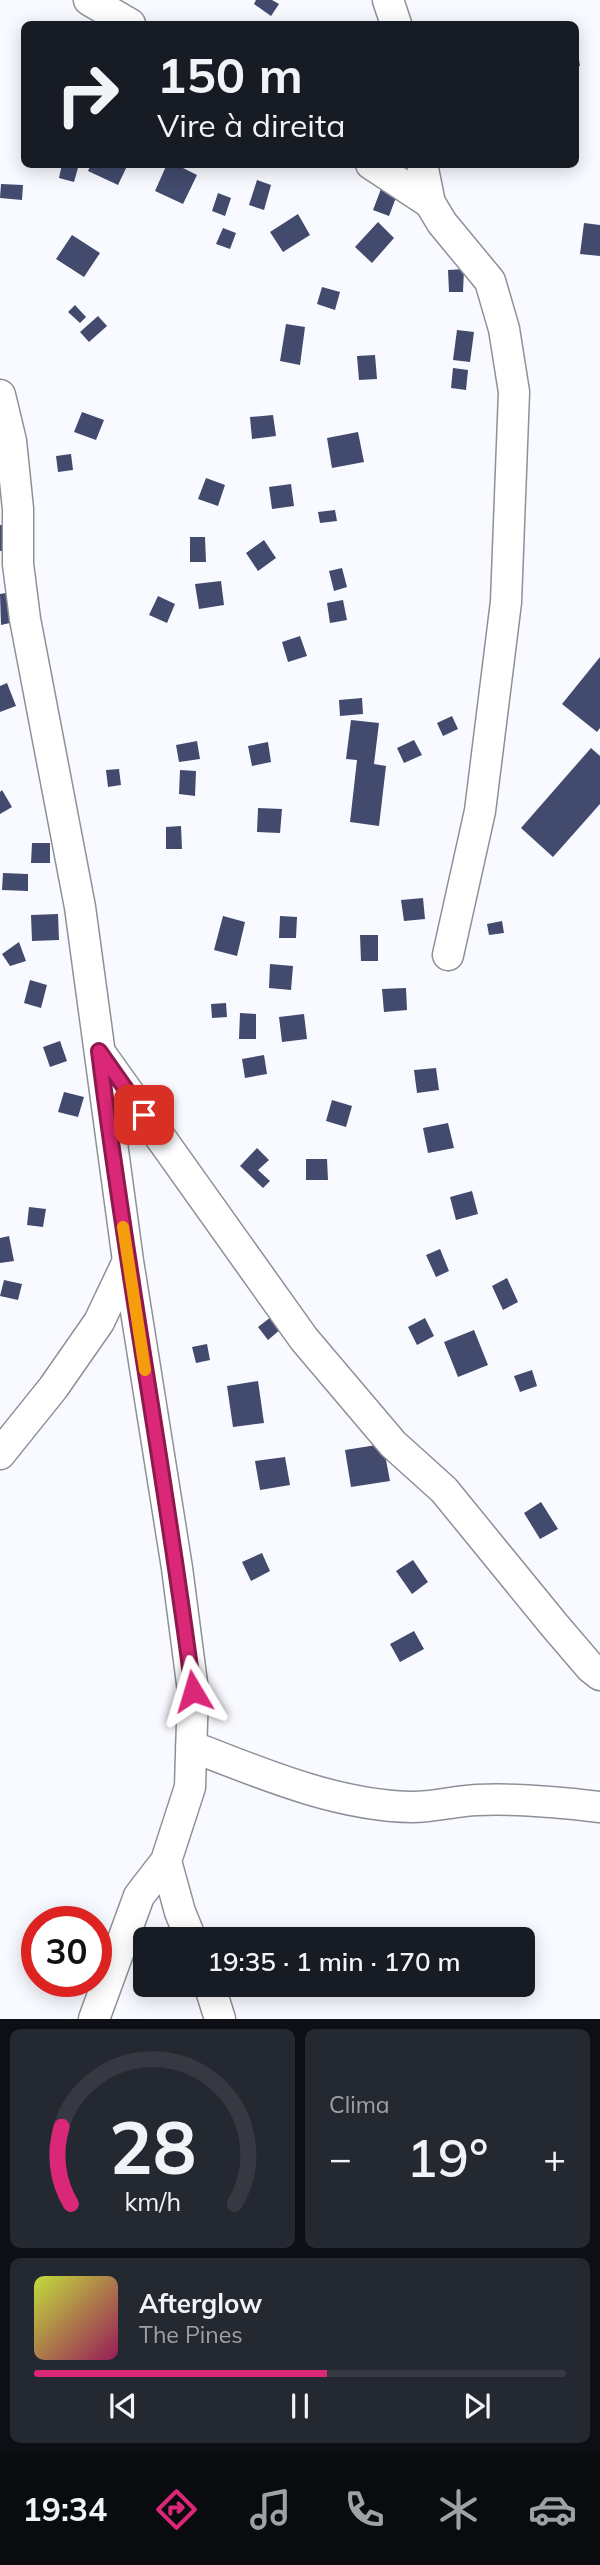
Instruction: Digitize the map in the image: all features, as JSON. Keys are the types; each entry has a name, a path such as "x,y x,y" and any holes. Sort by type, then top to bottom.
{"street":[{"path":"89,0 125,21"},
{"path":"388,0 395,21"},
{"path":"377,168 430,203"},
{"path":"423,168 430,203 442,223 490,281 504,329 514,391 506,602 480,811 447,955"},
{"path":"0,395 11,441 19,509 18,565 25,619 80,907 128,1261 177,1568 193,1691 190,1787 166,1861 139,1896 94,2019"},
{"path":"99,1051 304,1339 393,1444 444,1490 555,1626 600,1675"},
{"path":"0,1454 53,1388 99,1322 128,1261"},
{"path":"191,1746 284,1783 373,1804 414,1807 477,1800 544,1800 600,1807"},
{"path":"166,1861 186,1927"},
{"path":"213,1997 220,2019"}],"building":[{"path":"256,0 272,0 279,4 271,16 254,4"},
{"path":"61,168 78,168 74,182 59,178"},
{"path":"89,168 126,168 118,185 88,171"},
{"path":"165,168 183,168 197,175 183,204 155,191"},
{"path":"257,180 271,185 264,210 249,205"},
{"path":"1,184 23,185 22,200 0,198"},
{"path":"381,189 397,195 389,216 373,210"},
{"path":"218,193 231,198 225,216 212,211"},
{"path":"298,214 310,235 283,252 270,232"},
{"path":"378,222 394,238 372,263 355,247"},
{"path":"584,223 600,225 600,256 580,254"},
{"path":"223,228 236,233 230,249 216,244"},
{"path":"72,235 100,253 84,277 56,259"},
{"path":"464,269 463,292 449,292 448,270"},
{"path":"322,287 340,292 335,310 317,304"},
{"path":"75,305 86,317 80,323 68,312"},
{"path":"98,316 107,326 89,342 80,332"},
{"path":"286,324 305,327 300,365 280,361"},
{"path":"457,330 474,332 470,362 453,360"},
{"path":"375,355 377,379 359,380 357,356"},
{"path":"453,368 468,370 466,390 451,388"},
{"path":"82,412 104,420 96,440 74,432"},
{"path":"273,415 276,436 252,439 250,417"},
{"path":"358,432 364,462 332,468 327,438"},
{"path":"71,454 73,470 58,472 56,456"},
{"path":"206,478 225,485 218,506 198,499"},
{"path":"291,484 294,506 272,509 269,487"},
{"path":"335,510 337,521 320,523 318,512"},
{"path":"0,525 10,525 11,551 0,551"},
{"path":"190,537 205,537 206,562 190,562"},
{"path":"264,540 276,558 258,571 246,553"},
{"path":"342,568 347,587 334,591 329,571"},
{"path":"221,581 224,605 199,609 195,584"},
{"path":"17,591 23,620 1,625 0,594"},
{"path":"158,596 175,604 167,623 149,615"},
{"path":"343,600 347,620 330,623 327,603"},
{"path":"300,636 307,656 288,662 282,642"},
{"path":"600,657 600,728 597,732 562,704"},
{"path":"7,683 16,706 0,712 0,686"},
{"path":"362,698 363,714 340,716 339,700"},
{"path":"452,716 458,729 443,736 437,723"},
{"path":"351,720 379,723 374,764 386,766 379,826 350,822 357,760 346,759"},
{"path":"414,740 422,755 404,763 397,748"},
{"path":"197,741 200,759 179,762 176,745"},
{"path":"268,742 271,762 252,766 248,746"},
{"path":"591,748 600,756 600,804 553,857 521,828"},
{"path":"119,769 121,785 108,787 106,770"},
{"path":"180,770 196,771 195,796 179,794"},
{"path":"2,790 12,807 0,814 0,792"},
{"path":"258,808 282,809 280,833 257,832"},
{"path":"181,826 182,849 166,849 166,827"},
{"path":"32,843 50,843 50,863 31,863"},
{"path":"3,873 28,874 28,891 2,890"},
{"path":"423,898 425,919 404,921 401,900"},
{"path":"58,914 59,940 32,941 31,915"},
{"path":"223,916 245,922 237,956 214,950"},
{"path":"280,916 297,917 296,938 279,938"},
{"path":"502,921 504,933 489,935 487,924"},
{"path":"360,935 378,935 378,961 361,961"},
{"path":"19,942 26,961 10,966 2,954"},
{"path":"270,964 293,966 291,990 269,988"},
{"path":"30,980 47,985 41,1008 24,1003"},
{"path":"406,988 407,1010 384,1012 382,989"},
{"path":"226,1003 227,1017 212,1018 211,1004"},
{"path":"240,1013 256,1014 256,1039 239,1039"},
{"path":"304,1014 307,1039 282,1042 279,1017"},
{"path":"60,1041 67,1061 50,1067 43,1047"},
{"path":"264,1055 267,1074 245,1078 242,1059"},
{"path":"436,1068 439,1090 417,1093 414,1070"},
{"path":"64,1092 84,1097 78,1117 58,1112"},
{"path":"332,1100 352,1106 346,1127 326,1121"},
{"path":"448,1123 454,1148 428,1153 423,1128"},
{"path":"257,1148 269,1160 258,1170 270,1181 263,1188 240,1166"},
{"path":"306,1159 327,1159 328,1180 306,1180"},
{"path":"472,1191 478,1214 456,1220 450,1197"},
{"path":"29,1207 46,1209 43,1227 27,1225"},
{"path":"9,1236 14,1261 0,1263 0,1238"},
{"path":"440,1249 449,1271 436,1277 426,1255"},
{"path":"507,1278 518,1302 503,1310 492,1286"},
{"path":"4,1280 22,1284 18,1300 0,1296"},
{"path":"271,1317 281,1329 268,1340 258,1327"},
{"path":"425,1318 434,1336 417,1345 408,1327"},
{"path":"474,1330 488,1365 458,1377 444,1342"},
{"path":"207,1344 210,1360 196,1363 192,1347"},
{"path":"532,1370 537,1386 520,1392 514,1376"},
{"path":"258,1381 264,1423 233,1427 227,1386"},
{"path":"383,1444 390,1481 351,1487 345,1450"},
{"path":"285,1457 290,1485 260,1490 255,1461"},
{"path":"541,1502 558,1529 540,1539 524,1513"},
{"path":"262,1553 270,1571 251,1581 242,1562"},
{"path":"413,1560 428,1582 412,1594 396,1571"},
{"path":"414,1631 424,1649 400,1662 390,1644"}],"slow traffic":[{"path":"123,1227 145,1370"}],"route":[{"path":"144,1115 99,1051 193,1691"}]}
